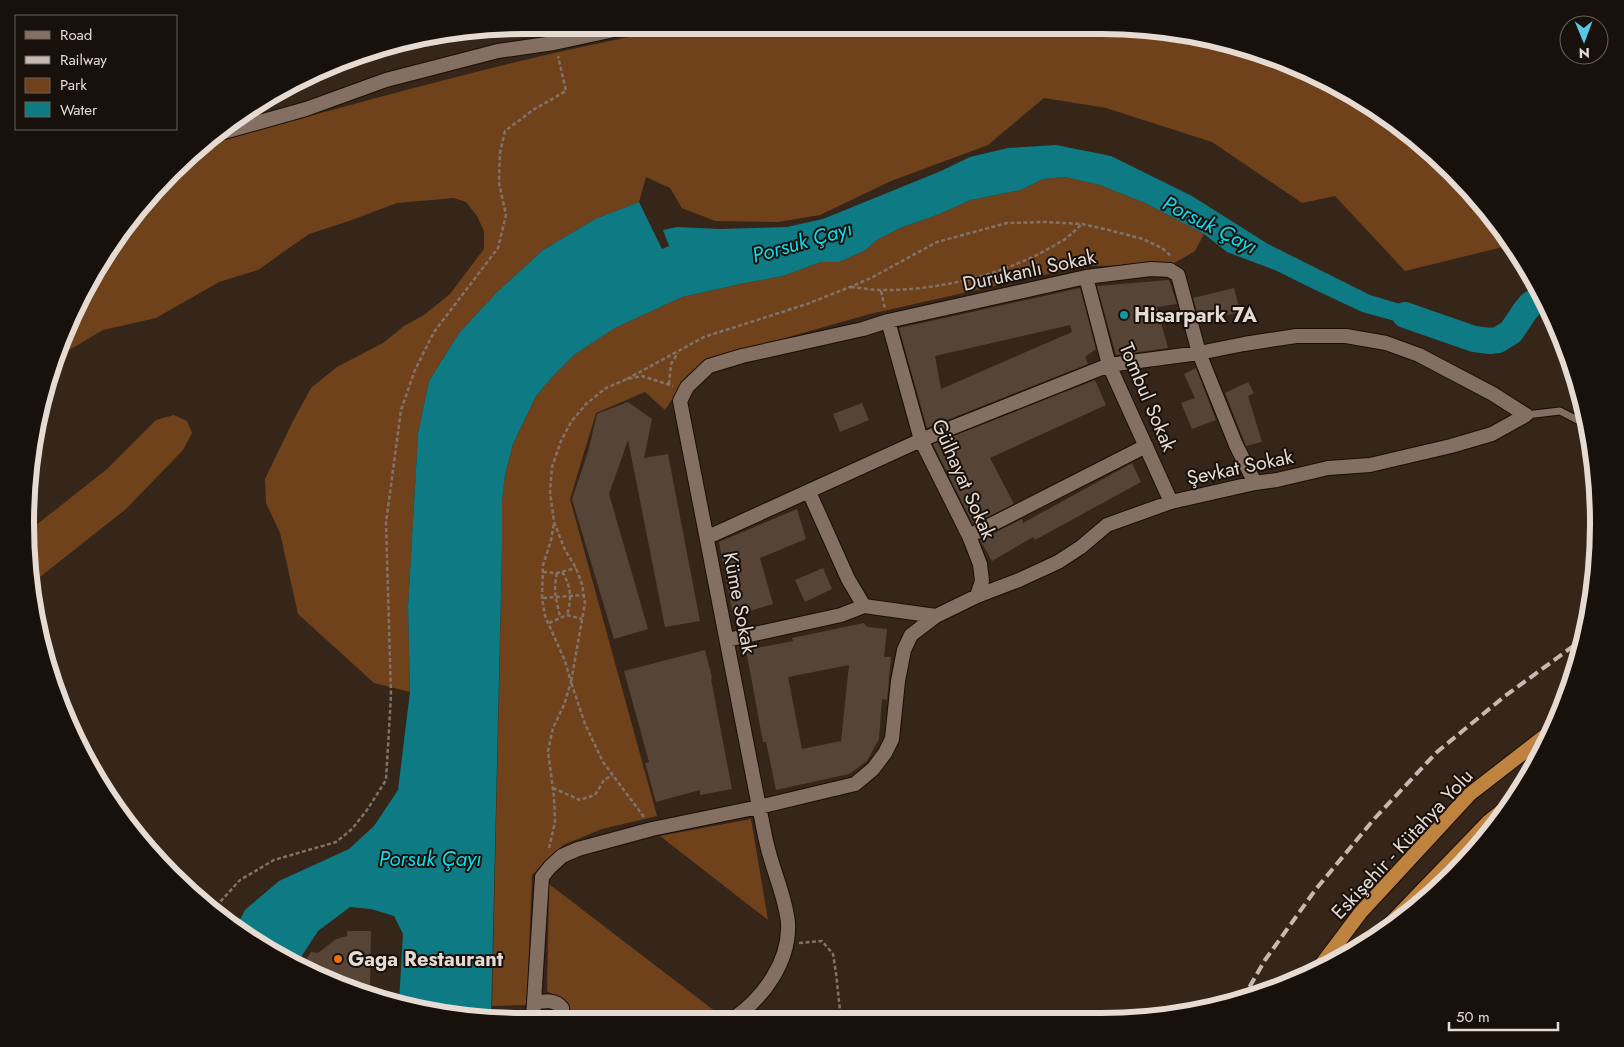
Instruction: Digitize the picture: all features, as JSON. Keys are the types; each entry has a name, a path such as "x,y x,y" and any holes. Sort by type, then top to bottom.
{"highway":[{"name":"Eskişehir - Kütahya Yolu","path":"1326,958 1361,912 1470,794 1540,740"},
{"path":"1410,902 1490,820"}],"street":[{"path":"232,130 306,109 386,80 498,52 594,34"},
{"name":"Durukanlı Sokak","path":"888,321 1086,277 1151,269 1177,269"},
{"path":"1177,269 1200,353 1236,445 1255,483"},
{"name":"Tombul Sokak","path":"1086,277 1109,365 1171,502"},
{"path":"680,401 688,387 709,366 751,354 863,329 888,321"},
{"name":"Gülhayat Sokak","path":"888,321 921,440 969,536 980,564 982,581 977,596"},
{"path":"708,537 921,440 1109,365 1200,353 1296,336 1346,336 1386,342 1419,355 1493,394 1526,415"},
{"name":"Küme Sokak","path":"680,401 708,537 759,807 769,855 784,902 788,922 788,940 772,978 755,1000 740,1013"},
{"name":"Şevkat Sokak","path":"550,867 562,856 578,849 652,828 759,807 855,784 873,769 885,754 892,739 898,681 904,650 911,636 936,616 977,596 1019,580 1058,562 1081,547 1107,525 1171,502 1328,468 1370,466 1450,446 1492,434 1526,415"},
{"path":"969,536 1146,446"},
{"path":"810,492 848,579 864,606"},
{"path":"727,640 841,615 864,606 936,616"},
{"path":"534,1013 542,877 550,867"},
{"path":"534,1013 551,1001 556,1002 562,1008 562,1013"}],"lane":[{"path":"1526,415 1560,411 1579,421"}],"path":[{"path":"217,906 240,880 274,860 336,842 352,829 386,780 391,695 386,523 401,410 414,370 434,332 498,248 506,214 499,183 500,153 505,131 533,110 566,91 554,42"},
{"path":"550,867 549,846 555,822 548,751 553,728 564,705 571,682 585,603 576,568 565,550 554,522 550,492 552,467 571,422 586,404 606,388 627,379 704,337 807,304 850,287 871,278 937,242 1007,223 1045,222 1082,224 1143,239 1162,248 1177,269"},
{"path":"850,287 881,290 930,287 967,280 1000,271 1061,242 1082,224"},
{"path":"881,290 888,321"},
{"path":"669,384 671,364 678,351"},
{"path":"627,379 642,376 669,384 676,387 680,401"},
{"path":"554,522 551,540 543,565 542,598 545,616 565,660 585,724 604,762 652,828"},
{"path":"543,572 557,573 576,568"},
{"path":"562,572 566,578 571,601 567,615"},
{"path":"557,573 554,597 560,617"},
{"path":"542,598 584,595"},
{"path":"548,624 567,615 582,619"},
{"path":"553,788 580,800 595,795 604,780 613,775"},
{"path":"788,940 794,944 822,941 833,954 840,1013"}],"green space":[{"path":"646,34 1100,34 1164,38 1227,50 1288,71 1317,84 1373,116 1399,135 1447,177 1489,225 1505,247 1405,271 1335,196 1302,203 1212,142 1106,108 1044,98 988,145 891,181 820,215 778,222 715,221 682,208 670,188 646,177 639,202 595,219 543,250 497,292 459,333 429,381 418,434 408,607 410,692 374,683 298,614 280,533 266,503 265,479 311,388 337,367 383,343 404,326 424,315 450,294 484,249 484,231 477,216 466,202 454,198 397,203 309,234 258,270 219,282 156,318 103,330 65,353 71,336 99,279 135,225 177,177 218,141 445,80"},
{"path":"1065,177 1100,185 1145,203 1204,234 1195,251 1171,265 1084,266 870,314 704,361 687,376 665,410 645,392 596,413 570,499 657,816 602,829 563,845 532,875 527,1005 492,1006 502,501 505,475 513,444 536,396 574,355 615,328 682,297 783,276 821,262 839,262 864,251 877,240 900,228 971,200 1021,190 1043,179"},
{"path":"174,415 187,421 192,433 183,450 126,509 37,579 34,527 107,469 156,420"},
{"path":"751,819 768,920 660,836"},
{"path":"549,884 716,1013 571,1013 567,1003 547,991"}],"water":[{"name":"Porsuk Çayı","path":"1056,145 1111,156 1192,196 1268,244 1370,295 1454,320 1454,328 1413,326 1362,312 1277,271 1227,252 1204,234 1145,203 1100,185 1065,177 1043,179 1021,190 971,200 900,228 877,240 864,251 839,262 821,262 783,276 682,297 615,328 574,355 536,396 513,444 505,475 502,501 491,1012 428,1004 399,998 403,934 394,916 371,909 350,907 318,931 300,959 239,922 245,910 279,881 349,849 374,826 398,790 410,692 408,607 418,434 429,381 459,333 497,292 543,250 595,219 639,202 662,249 669,246 663,230 677,227 720,229 787,227 823,219 941,171 970,157 1008,148"}],"building":[{"name":"Hisarpark 7A","path":"1169,280 1177,304 1157,307 1168,348 1116,355 1097,286"},
{"path":"1080,288 1096,349 1085,357 1088,364 927,428 899,328","holes":["1070,325 1072,332 941,389 935,356"]},
{"path":"1234,288 1240,312 1200,322 1193,298"},
{"path":"1196,368 1216,420 1192,429 1181,403 1195,398 1184,374"},
{"path":"1095,380 1106,405 990,458 1014,504 973,524 933,444"},
{"path":"1248,382 1254,393 1248,396 1262,442 1246,446 1225,393"},
{"path":"628,402 652,419 644,458 668,454 700,621 665,627 628,440 609,494 648,629 614,639 572,499 588,452 597,414"},
{"path":"862,403 869,420 840,432 833,414"},
{"path":"1132,463 1141,482 1035,540 1033,537 992,561 980,540 1022,519 1023,523"},
{"path":"797,509 806,539 760,558 773,604 733,616 719,542"},
{"path":"823,568 832,589 805,602 795,580"},
{"path":"864,623 867,627 887,629 884,657 891,657 887,700 882,699 879,739 867,761 849,774 776,790 766,742 763,742 746,650 793,641 792,638","holes":["849,665 841,741 802,749 788,677"]},
{"path":"705,650 712,678 732,789 700,795 700,790 656,802 645,763 649,762 624,671"},
{"name":"Gaga Restaurant","path":"347,931 371,931 370,988 305,962 311,952 318,953 336,939 347,936"}],"waterway":[{"name":"Porsuk Çayı","path":"1405,315 1474,339 1490,341 1498,340 1511,332 1525,311 1537,301"}],"railway":[{"path":"1248,990 1265,960 1316,889 1375,818 1437,752 1505,696 1575,645"}],"place":[{"name":"Hisarpark 7A","path":"1124,315"},
{"name":"Gaga Restaurant","path":"338,959"}]}
